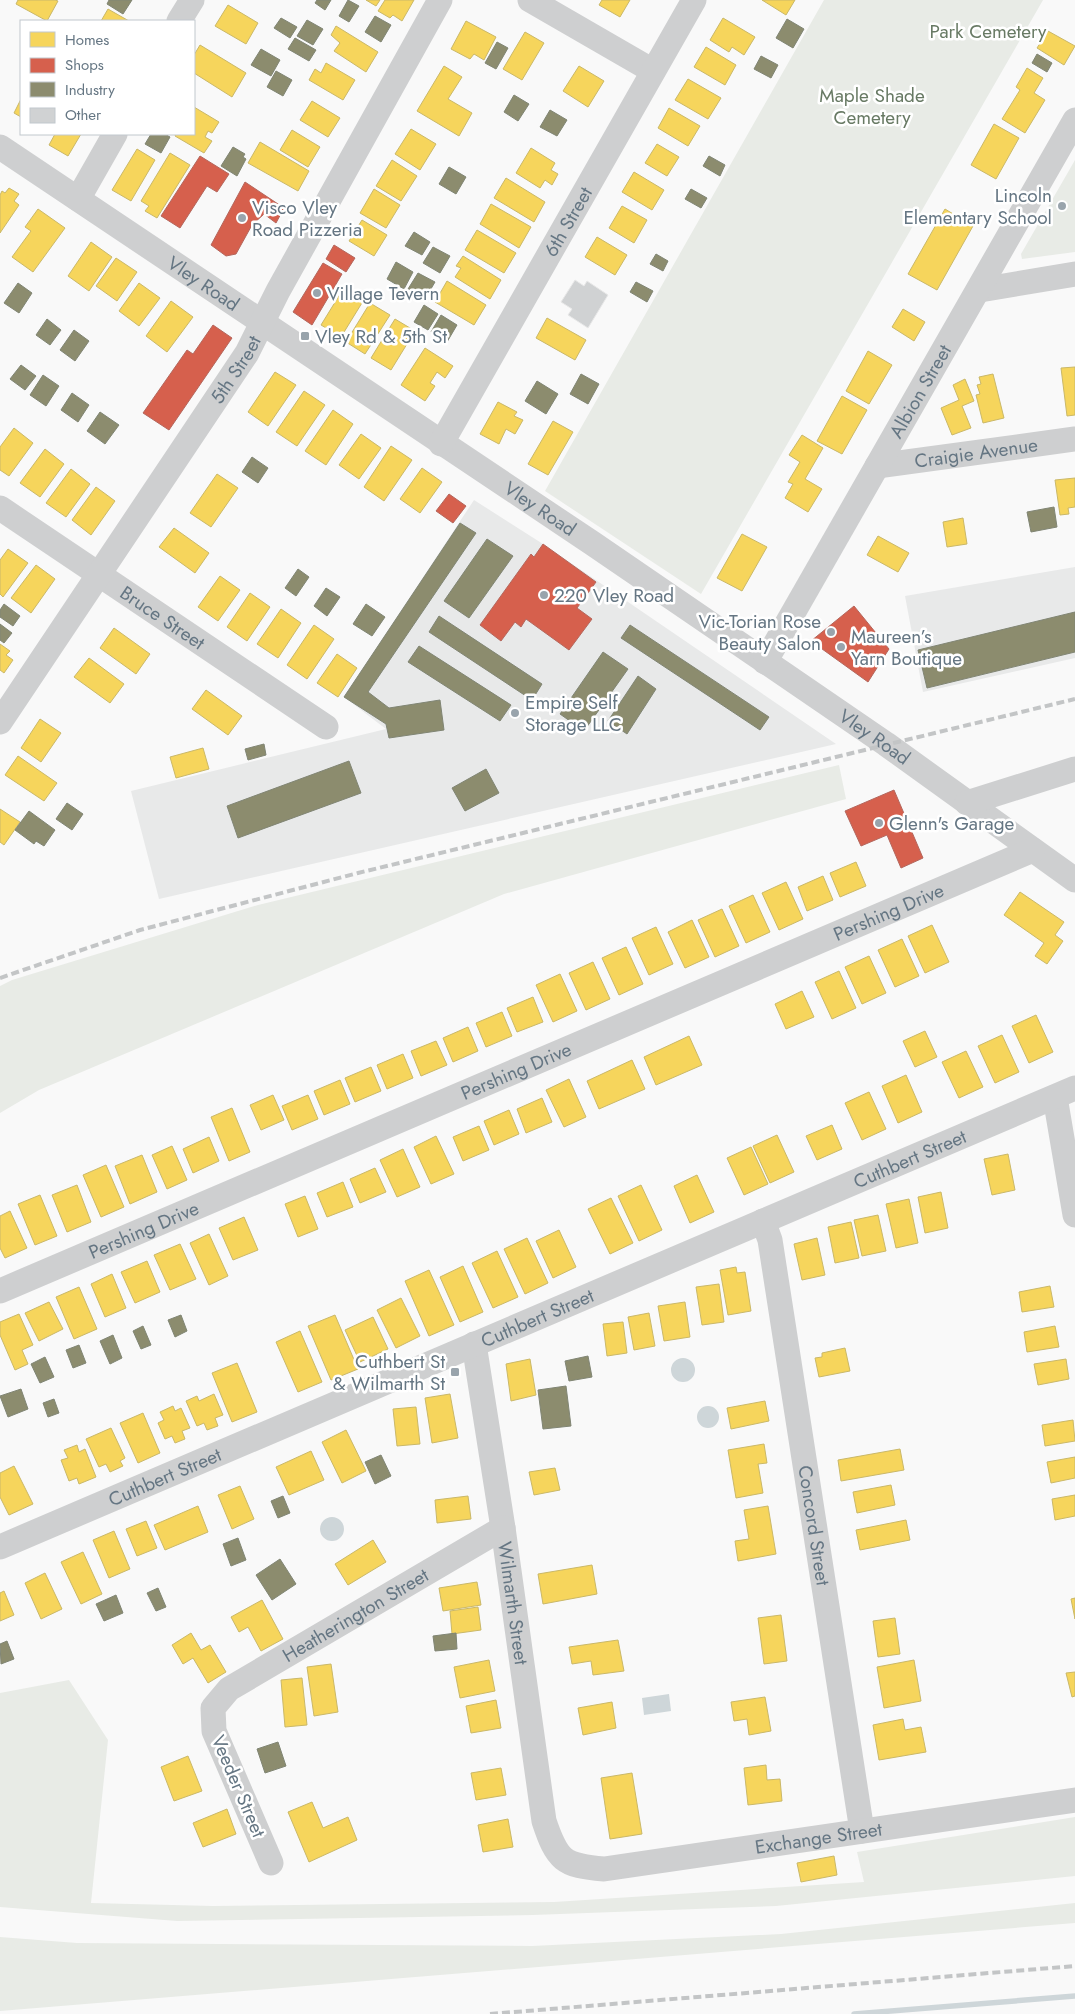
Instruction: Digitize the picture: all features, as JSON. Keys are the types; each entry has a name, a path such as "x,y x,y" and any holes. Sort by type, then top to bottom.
{"street":[{"path":"181,20 192,0"},
{"name":"5th Street","path":"0,722 247,353 440,0"},
{"path":"530,0 653,71"},
{"name":"6th Street","path":"442,444 694,0"},
{"name":"Albion Street","path":"765,662 821,568 877,466 980,290 1075,120"},
{"path":"78,199 114,135"},
{"name":"Vley Road","path":"0,146 886,744 1075,880"},
{"path":"980,290 1075,274"},
{"name":"Craigie Avenue","path":"877,466 1075,439"},
{"name":"Bruce Street","path":"0,508 326,727"},
{"path":"967,803 1075,769"},
{"name":"Pershing Drive","path":"0,1291 1033,850"},
{"path":"1065,1092 1075,1215"},
{"name":"Cuthbert Street","path":"0,1547 1065,1092"},
{"name":"Concord Street","path":"763,1221 770,1240 862,1831"},
{"name":"Wilmarth Street","path":"474,1344 503,1528 544,1821 550,1840 562,1859"},
{"name":"Heatherington Street","path":"213,1708 229,1689 503,1528"},
{"name":"Veeder Street","path":"213,1708 214,1731 272,1863"},
{"name":"Exchange Street","path":"562,1859 578,1867 604,1869 1075,1800"}],"shaded area":[{"path":"474,500 543,544 836,744 159,899 131,791 386,729 344,697"},
{"path":"1075,567 1075,658 923,692 905,596"},
{"path":"683,1358 691,1362 695,1370 691,1378 683,1382 675,1378 671,1370 675,1362"},
{"path":"708,1406 716,1409 719,1417 716,1425 708,1428 700,1425 697,1417 700,1409"},
{"path":"332,1517 340,1521 344,1529 340,1537 332,1541 324,1537 320,1529 324,1521"},
{"path":"669,1694 671,1711 644,1715 642,1698"}],"green space":[{"name":"Maple Shade Cemetery","path":"824,0 1043,0 701,594 545,491"},
{"name":"Lincoln Elementary School","path":"1075,160 1075,252 1022,259 1021,254"},
{"path":"839,765 846,799 504,894 39,1090 0,1113 0,986 12,980 258,905"},
{"path":"69,1680 108,1740 91,1903 213,1906 554,1902 864,1882 857,1852 1075,1817 1075,1876 776,1906 533,1915 177,1921 0,1907 0,1693"},
{"path":"1075,1903 1075,1923 0,2011 0,1937 77,1943 532,1946 781,1934"}],"building: Homes":[{"path":"18,0 58,1 48,20 16,4"},
{"path":"366,0 380,0 376,6"},
{"path":"385,0 414,0 402,21 393,15 390,18 378,11"},
{"path":"602,0 630,0 620,17 599,5"},
{"path":"762,0 795,0 786,15"},
{"path":"228,5 258,23 246,44 215,26"},
{"path":"108,9 127,20 102,20"},
{"path":"723,18 755,37 744,55 732,47 729,52 710,40"},
{"path":"466,21 496,37 484,60 474,54 470,59 451,49"},
{"path":"336,26 378,52 366,72 334,51 340,43 331,35"},
{"path":"1048,31 1075,46 1064,65 1037,48"},
{"path":"525,32 544,43 522,80 503,69"},
{"path":"200,45 246,73 232,97 195,74 195,53"},
{"path":"706,47 736,65 725,85 694,67"},
{"path":"326,63 355,80 343,100 309,80 315,69 321,73"},
{"path":"444,66 462,77 448,99 472,113 459,136 417,111"},
{"path":"579,66 604,81 588,107 563,91"},
{"path":"1027,68 1043,78 1034,93 1045,100 1025,133 1002,119 1020,90 1016,87"},
{"path":"688,79 721,98 708,119 675,100"},
{"path":"20,101 20,116 14,113"},
{"path":"312,101 340,118 328,137 300,120"},
{"path":"195,108 219,122 212,133 208,131 205,137 212,141 204,153 175,136 195,135"},
{"path":"669,108 700,126 688,146 658,128"},
{"path":"994,124 1019,138 996,179 971,165"},
{"path":"411,129 436,144 420,170 395,154"},
{"path":"292,130 320,147 308,167 280,150"},
{"path":"54,135 80,135 68,156 49,145"},
{"path":"260,142 309,171 298,191 248,163"},
{"path":"657,144 679,157 667,176 645,163"},
{"path":"531,148 555,163 551,170 558,174 552,185 545,180 540,188 516,173"},
{"path":"137,149 155,160 131,201 112,190"},
{"path":"170,153 190,165 157,218 145,211 149,206 141,201"},
{"path":"392,160 417,176 401,201 376,186"},
{"path":"634,172 664,190 652,210 622,192"},
{"path":"506,178 545,202 534,222 494,198"},
{"path":"9,188 19,194 14,201 19,205 0,233 0,195 2,191 5,193"},
{"path":"374,189 400,205 386,228 360,213"},
{"path":"491,204 531,227 519,248 480,224"},
{"path":"622,206 647,220 634,243 609,228"},
{"path":"38,209 65,228 33,272 12,257 31,231 25,227"},
{"path":"945,209 973,226 937,290 908,274"},
{"path":"362,220 387,235 374,256 349,241"},
{"path":"477,230 516,253 504,273 465,250"},
{"path":"597,237 627,255 615,275 585,257"},
{"path":"91,242 112,257 89,291 68,276"},
{"path":"463,256 501,280 490,299 455,277 461,268 456,266"},
{"path":"116,258 137,272 117,301 96,286"},
{"path":"447,281 486,305 474,325 435,302"},
{"path":"139,283 160,298 139,326 119,311"},
{"path":"345,286 365,298 341,337 321,325"},
{"path":"171,301 193,317 167,352 146,336"},
{"path":"370,303 390,315 365,354 346,342"},
{"path":"903,309 925,322 914,341 892,327"},
{"path":"547,318 586,340 575,360 536,338"},
{"path":"395,319 415,331 391,370 371,358"},
{"path":"425,348 453,366 445,378 437,372 430,383 435,386 425,401 401,385"},
{"path":"868,351 892,365 869,404 846,391"},
{"path":"1075,367 1075,415 1067,416 1061,368"},
{"path":"275,372 296,385 268,426 248,412"},
{"path":"993,374 1004,418 983,423 976,395 980,394 977,385 981,384 979,377"},
{"path":"965,379 974,401 962,406 971,428 952,435 941,408 959,400 953,385"},
{"path":"304,391 325,405 297,446 276,432"},
{"path":"842,396 867,410 842,454 817,441"},
{"path":"498,402 517,412 514,416 523,420 515,434 506,429 499,444 480,434"},
{"path":"333,410 353,424 326,465 305,451"},
{"path":"553,421 573,432 548,475 528,464"},
{"path":"14,428 33,443 9,476 0,470 0,447"},
{"path":"361,434 381,448 359,479 339,465"},
{"path":"802,435 823,448 805,479 822,489 808,512 785,498 793,484 788,482 800,462 789,455"},
{"path":"391,446 412,460 384,501 364,487"},
{"path":"45,449 64,464 40,497 20,483"},
{"path":"422,468 442,482 420,513 400,499"},
{"path":"71,469 90,484 66,517 46,503"},
{"path":"217,474 238,488 211,527 190,513"},
{"path":"1075,478 1075,507 1068,508 1069,514 1060,515 1055,480"},
{"path":"96,487 115,501 91,535 72,520"},
{"path":"963,518 967,544 947,547 943,522"},
{"path":"174,528 209,553 195,573 159,547"},
{"path":"742,534 767,547 742,591 717,578"},
{"path":"878,536 909,553 898,572 867,555"},
{"path":"8,549 28,563 3,597 0,594 0,560"},
{"path":"36,565 55,579 31,613 11,598"},
{"path":"220,576 240,590 218,621 198,607"},
{"path":"250,593 270,607 247,641 227,627"},
{"path":"281,609 301,623 278,658 257,644"},
{"path":"314,625 334,639 307,679 287,665"},
{"path":"114,628 150,654 136,674 100,648"},
{"path":"0,644 10,651 6,655 13,660 4,673 0,670"},
{"path":"337,654 357,668 338,697 317,683"},
{"path":"89,658 124,684 110,703 74,677"},
{"path":"206,690 242,716 228,735 192,709"},
{"path":"40,719 61,733 41,762 21,748"},
{"path":"203,748 209,769 176,778 170,757"},
{"path":"18,756 57,783 44,801 5,775"},
{"path":"0,809 20,822 4,845 0,842"},
{"path":"856,862 866,886 840,897 830,873"},
{"path":"823,876 833,900 807,911 798,887"},
{"path":"786,882 803,919 779,930 762,893"},
{"path":"1020,892 1064,922 1055,935 1063,941 1047,964 1035,956 1044,943 1004,915"},
{"path":"753,895 770,932 746,943 729,906"},
{"path":"722,909 739,946 715,957 698,920"},
{"path":"692,920 709,957 685,968 668,932"},
{"path":"932,925 949,962 925,973 908,936"},
{"path":"656,927 673,964 649,975 632,938"},
{"path":"902,939 919,976 895,987 878,950"},
{"path":"626,947 643,984 619,995 602,958"},
{"path":"869,956 886,993 862,1004 845,967"},
{"path":"593,962 610,999 586,1010 569,973"},
{"path":"839,971 856,1008 832,1019 815,982"},
{"path":"560,974 577,1011 553,1022 536,985"},
{"path":"802,991 814,1017 786,1029 775,1004"},
{"path":"533,997 543,1022 517,1032 507,1008"},
{"path":"502,1012 512,1036 486,1047 476,1023"},
{"path":"1036,1015 1053,1052 1029,1063 1012,1026"},
{"path":"468,1027 478,1051 453,1062 443,1038"},
{"path":"925,1031 937,1057 915,1067 903,1041"},
{"path":"1002,1035 1019,1072 995,1083 978,1046"},
{"path":"689,1036 702,1065 656,1085 644,1057"},
{"path":"436,1041 447,1065 421,1076 411,1051"},
{"path":"966,1051 983,1087 959,1098 942,1062"},
{"path":"403,1054 413,1078 387,1089 377,1065"},
{"path":"632,1060 645,1089 599,1109 587,1081"},
{"path":"371,1067 381,1091 355,1102 345,1078"},
{"path":"906,1075 922,1112 898,1123 882,1086"},
{"path":"569,1079 586,1117 564,1127 546,1090"},
{"path":"340,1080 350,1104 324,1115 314,1091"},
{"path":"869,1092 886,1129 862,1140 845,1103"},
{"path":"273,1095 284,1120 261,1130 250,1105"},
{"path":"308,1095 318,1119 292,1130 282,1106"},
{"path":"542,1098 552,1122 526,1133 517,1109"},
{"path":"232,1108 250,1152 229,1161 211,1117"},
{"path":"509,1110 519,1134 494,1145 484,1121"},
{"path":"832,1125 842,1149 817,1160 806,1136"},
{"path":"479,1126 489,1150 463,1161 453,1137"},
{"path":"777,1135 794,1172 770,1183 753,1146"},
{"path":"436,1136 454,1174 431,1184 414,1147"},
{"path":"209,1137 219,1161 193,1173 183,1149"},
{"path":"172,1146 187,1180 167,1189 152,1155"},
{"path":"751,1147 768,1184 744,1195 727,1158"},
{"path":"403,1149 420,1187 397,1197 380,1160"},
{"path":"1008,1154 1015,1190 992,1195 984,1159"},
{"path":"142,1155 157,1192 130,1204 115,1166"},
{"path":"106,1165 124,1207 101,1217 83,1175"},
{"path":"375,1168 386,1192 360,1203 350,1179"},
{"path":"697,1175 714,1212 690,1223 674,1186"},
{"path":"343,1182 353,1207 327,1217 317,1193"},
{"path":"77,1185 91,1222 67,1232 52,1195"},
{"path":"641,1185 662,1230 639,1241 618,1196"},
{"path":"941,1192 948,1228 925,1233 918,1197"},
{"path":"40,1195 57,1236 35,1245 18,1204"},
{"path":"305,1196 318,1229 298,1237 285,1204"},
{"path":"611,1198 633,1243 610,1254 588,1209"},
{"path":"909,1199 918,1243 896,1248 886,1204"},
{"path":"10,1211 27,1248 5,1258 0,1248 0,1216"},
{"path":"878,1215 886,1251 862,1256 854,1220"},
{"path":"244,1217 258,1250 233,1260 219,1228"},
{"path":"851,1222 859,1258 835,1263 828,1227"},
{"path":"559,1230 576,1267 553,1278 536,1241"},
{"path":"209,1234 228,1276 209,1285 190,1243"},
{"path":"527,1238 548,1283 525,1294 504,1249"},
{"path":"817,1238 825,1275 802,1280 794,1244"},
{"path":"180,1244 196,1279 170,1290 154,1255"},
{"path":"497,1251 518,1297 493,1308 472,1263"},
{"path":"147,1261 160,1292 135,1303 121,1272"},
{"path":"463,1266 483,1312 460,1322 440,1277"},
{"path":"736,1267 737,1273 745,1272 751,1311 728,1315 720,1270"},
{"path":"429,1270 454,1325 429,1336 405,1281"},
{"path":"112,1274 126,1308 105,1317 91,1284"},
{"path":"719,1284 724,1322 702,1325 696,1287"},
{"path":"1050,1286 1054,1307 1022,1312 1019,1292"},
{"path":"79,1287 97,1329 74,1339 56,1297"},
{"path":"401,1298 420,1336 396,1348 377,1310"},
{"path":"49,1302 63,1329 39,1341 25,1313"},
{"path":"685,1302 690,1337 664,1341 658,1306"},
{"path":"649,1313 655,1346 634,1350 628,1317"},
{"path":"19,1314 33,1345 22,1350 28,1364 15,1370 0,1335 0,1322"},
{"path":"335,1315 358,1369 331,1380 308,1326"},
{"path":"373,1317 388,1349 360,1362 345,1330"},
{"path":"623,1322 627,1353 607,1356 603,1324"},
{"path":"1055,1326 1059,1347 1027,1352 1024,1332"},
{"path":"300,1331 322,1382 298,1392 276,1342"},
{"path":"845,1348 850,1371 819,1377 815,1358 822,1357 822,1353"},
{"path":"530,1359 536,1395 511,1401 506,1364"},
{"path":"1066,1359 1069,1379 1038,1385 1034,1364"},
{"path":"237,1363 257,1412 232,1422 212,1373"},
{"path":"214,1394 223,1415 215,1418 218,1426 207,1430 204,1423 197,1426 186,1401 197,1396 199,1401"},
{"path":"450,1394 458,1438 432,1443 425,1398"},
{"path":"765,1401 769,1421 731,1429 727,1408"},
{"path":"173,1406 175,1411 181,1408 190,1428 182,1431 185,1439 175,1443 172,1436 165,1439 158,1423 164,1420 160,1412"},
{"path":"416,1407 420,1444 397,1446 393,1409"},
{"path":"143,1413 160,1453 138,1463 120,1423"},
{"path":"1073,1420 1075,1441 1045,1446 1042,1425"},
{"path":"111,1428 125,1458 120,1461 123,1466 110,1472 106,1464 99,1467 86,1439"},
{"path":"346,1430 366,1471 342,1483 322,1442"},
{"path":"764,1444 767,1463 758,1464 763,1493 736,1498 728,1450"},
{"path":"77,1445 79,1452 85,1449 96,1477 79,1484 77,1478 69,1481 61,1460 68,1458 64,1450"},
{"path":"900,1449 904,1470 841,1481 838,1460"},
{"path":"311,1451 324,1480 289,1495 276,1467"},
{"path":"1075,1457 1075,1478 1051,1483 1047,1462"},
{"path":"14,1466 33,1504 9,1515 0,1497 0,1473"},
{"path":"555,1468 560,1490 534,1495 529,1472"},
{"path":"891,1485 895,1505 857,1513 853,1492"},
{"path":"240,1486 254,1519 232,1529 218,1495"},
{"path":"1075,1495 1075,1516 1055,1520 1052,1499"},
{"path":"468,1496 471,1519 437,1523 435,1500"},
{"path":"198,1506 208,1532 165,1550 154,1525"},
{"path":"768,1506 776,1554 738,1561 735,1541 749,1539 744,1510"},
{"path":"906,1520 910,1540 860,1550 856,1530"},
{"path":"146,1521 157,1548 137,1556 126,1529"},
{"path":"114,1531 130,1569 109,1578 93,1540"},
{"path":"373,1540 386,1562 348,1585 335,1564"},
{"path":"83,1552 102,1594 81,1604 61,1562"},
{"path":"592,1565 597,1594 543,1604 538,1574"},
{"path":"45,1573 62,1609 41,1619 25,1583"},
{"path":"477,1582 481,1605 443,1611 439,1588"},
{"path":"4,1591 14,1615 0,1621 0,1593"},
{"path":"1075,1598 1075,1619 1071,1599"},
{"path":"262,1600 283,1639 261,1651 248,1627 239,1632 231,1617"},
{"path":"478,1607 481,1630 452,1634 450,1611"},
{"path":"781,1615 787,1661 764,1664 758,1618"},
{"path":"895,1618 900,1654 878,1657 873,1621"},
{"path":"191,1633 201,1650 210,1645 226,1672 208,1683 193,1658 183,1664 172,1645"},
{"path":"618,1640 624,1671 593,1675 591,1661 572,1664 569,1647"},
{"path":"489,1660 495,1691 460,1698 454,1667"},
{"path":"914,1660 921,1701 884,1708 877,1667"},
{"path":"331,1664 338,1712 314,1716 307,1667"},
{"path":"1075,1672 1075,1696 1072,1697 1066,1673"},
{"path":"302,1678 307,1725 285,1727 281,1680"},
{"path":"765,1697 771,1731 749,1735 747,1719 734,1721 731,1702"},
{"path":"496,1700 501,1728 471,1733 466,1706"},
{"path":"612,1702 616,1728 583,1735 578,1708"},
{"path":"903,1719 905,1730 921,1727 926,1752 879,1760 873,1725"},
{"path":"188,1756 202,1791 174,1801 161,1767"},
{"path":"766,1765 767,1780 780,1779 782,1801 748,1805 744,1768"},
{"path":"501,1768 506,1795 476,1800 471,1773"},
{"path":"632,1773 642,1834 610,1839 601,1778"},
{"path":"312,1802 323,1828 348,1817 357,1840 309,1862 288,1812"},
{"path":"227,1809 236,1834 203,1847 193,1823"},
{"path":"508,1819 513,1847 483,1852 478,1825"},
{"path":"834,1856 837,1875 801,1882 797,1863"}],"building: Shops":[{"path":"200,156 229,174 217,192 207,186 180,228 161,216"},
{"name":"Visco Vley Road Pizzeria","path":"245,182 284,208 276,223 264,214 252,225 236,254 226,256 211,245"},
{"path":"334,245 355,258 346,272 326,259"},
{"name":"Village Tevern","path":"323,263 342,274 312,325 293,312"},
{"path":"213,325 232,338 169,430 143,413 187,350 193,354"},
{"path":"449,494 466,506 453,523 436,511"},
{"name":"220 Vley Road","path":"543,544 596,582 577,608 592,619 569,650 526,619 521,627 515,622 501,641 480,625 531,554 534,557"},
{"path":"854,606 889,649 868,682 811,641"},
{"name":"Glenn's Garage","path":"894,790 923,858 901,868 887,835 861,846 845,811"}],"building: Industry":[{"path":"109,0 132,0 123,14 107,4"},
{"path":"317,0 331,0 325,10 315,3"},
{"path":"348,0 359,6 349,22 339,16"},
{"path":"375,16 391,25 381,42 365,32"},
{"path":"281,18 297,27 290,38 274,28"},
{"path":"787,19 804,29 793,48 776,38"},
{"path":"307,20 323,29 313,45 297,36"},
{"path":"295,38 316,50 309,61 288,49"},
{"path":"497,42 508,48 496,69 485,63"},
{"path":"261,49 280,60 271,76 251,65"},
{"path":"1037,54 1052,63 1047,72 1032,63"},
{"path":"761,56 778,65 771,78 754,69"},
{"path":"276,71 292,80 283,96 267,87"},
{"path":"514,95 529,104 518,121 504,112"},
{"path":"550,110 567,120 557,136 540,127"},
{"path":"150,135 167,135 170,137 161,153 145,144"},
{"path":"233,147 245,154 243,157 246,159 237,176 221,166"},
{"path":"709,156 725,165 720,176 703,166"},
{"path":"449,167 466,177 456,194 439,184"},
{"path":"691,189 707,198 701,208 685,199"},
{"path":"414,232 430,242 422,255 405,246"},
{"path":"433,247 450,256 440,273 423,263"},
{"path":"656,254 668,261 663,271 650,264"},
{"path":"396,262 413,272 404,289 387,279"},
{"path":"418,273 435,282 425,299 408,289"},
{"path":"636,282 653,291 647,302 630,292"},
{"path":"18,283 32,293 19,313 4,303"},
{"path":"424,305 438,314 428,330 414,322"},
{"path":"441,315 457,325 447,342 431,332"},
{"path":"47,319 61,330 50,345 36,335"},
{"path":"74,330 89,341 75,361 60,350"},
{"path":"21,365 36,376 25,390 10,379"},
{"path":"581,374 599,384 588,404 570,394"},
{"path":"43,375 59,386 46,406 30,395"},
{"path":"537,381 558,394 546,414 525,401"},
{"path":"72,393 89,405 78,422 61,410"},
{"path":"100,412 119,425 105,444 87,431"},
{"path":"252,457 268,468 258,483 242,472"},
{"path":"1054,507 1057,527 1031,532 1027,512"},
{"path":"460,523 476,533 368,692 389,708 440,700 444,730 389,738 386,724 344,697"},
{"path":"487,539 513,556 469,618 444,601"},
{"path":"298,569 309,577 296,596 285,588"},
{"path":"326,588 340,597 327,616 314,606"},
{"path":"4,604 20,616 13,626 0,617 0,610"},
{"path":"366,604 385,617 372,636 353,624"},
{"path":"1075,612 1075,652 927,688 918,650"},
{"path":"439,616 542,684 532,700 429,632"},
{"path":"0,624 12,633 4,643 0,640"},
{"path":"630,625 769,717 760,730 621,638"},
{"path":"419,646 511,705 500,721 408,662"},
{"path":"603,652 628,669 584,731 560,714"},
{"path":"638,676 656,689 627,734 608,721"},
{"path":"264,744 266,755 248,760 245,749"},
{"path":"349,761 361,793 238,838 227,806"},
{"path":"486,769 499,793 465,811 452,788"},
{"path":"67,803 83,814 72,830 56,819"},
{"path":"29,811 55,830 44,846 36,841 34,844 15,830"},
{"path":"181,1315 187,1331 175,1337 168,1320"},
{"path":"143,1326 151,1345 141,1349 133,1331"},
{"path":"113,1335 122,1358 110,1364 100,1341"},
{"path":"79,1345 86,1363 73,1368 66,1350"},
{"path":"588,1356 592,1377 569,1381 565,1361"},
{"path":"45,1357 54,1377 40,1383 31,1364"},
{"path":"566,1386 571,1426 543,1429 538,1390"},
{"path":"21,1389 28,1409 8,1417 0,1396"},
{"path":"54,1399 59,1413 48,1417 43,1403"},
{"path":"381,1455 391,1476 375,1484 365,1462"},
{"path":"283,1496 290,1513 278,1518 271,1501"},
{"path":"238,1538 246,1560 231,1566 223,1544"},
{"path":"280,1559 296,1584 272,1600 256,1575"},
{"path":"158,1588 166,1607 156,1611 147,1593"},
{"path":"116,1595 123,1613 104,1621 96,1604"},
{"path":"456,1633 457,1649 435,1651 433,1636"},
{"path":"7,1641 14,1659 1,1664 0,1644"},
{"path":"278,1742 286,1766 265,1773 257,1749"}],"building: Other":[{"path":"575,280 584,286 587,281 608,295 588,328 568,315 572,309 561,302"}],"waterway":[{"path":"854,2014 1075,1996"}],"railway":[{"path":"0,978 140,930 358,873 1075,699"},
{"path":"490,2014 1075,1966"}],"place":[{"name":"Lincoln Elementary School","path":"1062,206"},
{"name":"Visco Vley Road Pizzeria","path":"242,218"},
{"name":"Village Tevern","path":"317,293"},
{"name":"Vley Rd & 5th St","path":"305,336"},
{"name":"220 Vley Road","path":"544,595"},
{"name":"Vic-Torian Rose Beauty Salon","path":"831,632"},
{"name":"Maureen’s Yarn Boutique","path":"841,647"},
{"name":"Empire Self Storage LLC","path":"515,713"},
{"name":"Glenn's Garage","path":"879,823"},
{"name":"Cuthbert St & Wilmarth St","path":"455,1372"}],"park label":[{"name":"Park Cemetery","path":"988,31"}]}
